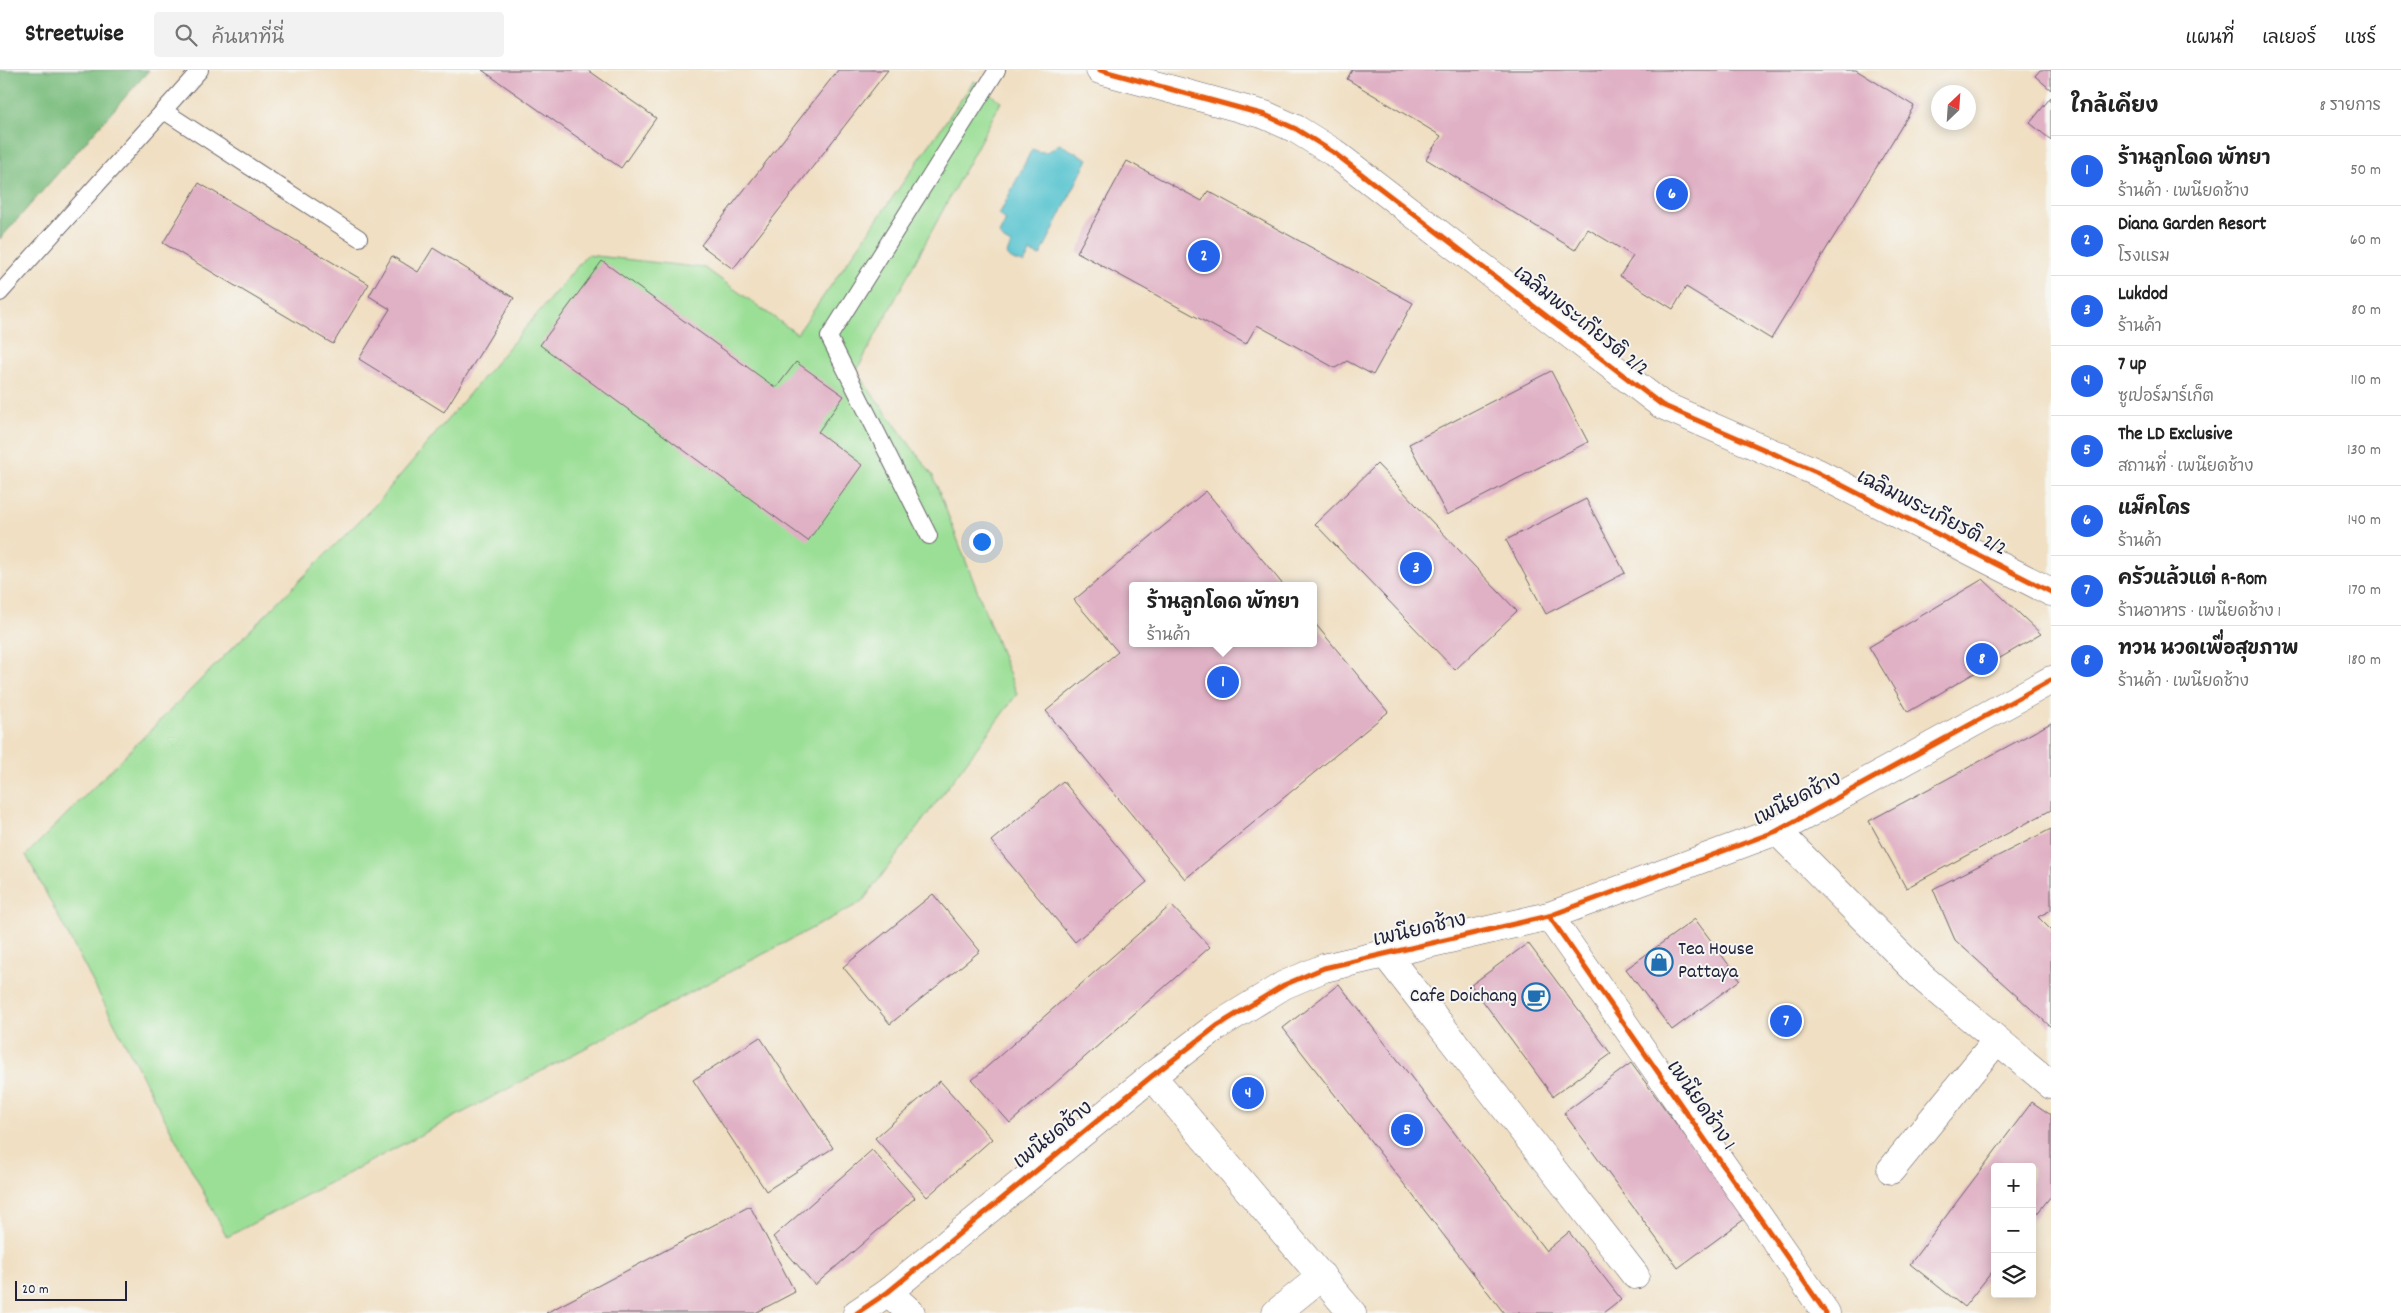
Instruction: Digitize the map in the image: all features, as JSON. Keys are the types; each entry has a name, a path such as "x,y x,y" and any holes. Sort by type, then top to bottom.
{"street":[{"name":"เฉลิมพระเกียรติ 2/2","path":"1100,70 1265,115 1296,129 1333,152 1662,405 1816,472 2051,592"},
{"name":"เพนียดช้าง","path":"857,1313 888,1292 1152,1076 1217,1026 1284,985 1324,968 1549,916 1777,831 2051,680"},
{"path":"1777,831 1924,979 2051,1086"},
{"name":"เพนียดช้าง 1","path":"1549,916 1826,1313"},
{"path":"1386,955 1635,1274"},
{"path":"1891,1170 1997,1040"},
{"path":"1152,1076 1352,1313"},
{"path":"1276,1313 1322,1276"},
{"path":"888,1292 911,1313"}],"lane":[{"path":"0,293 200,70"},
{"path":"930,536 829,337 997,70"},
{"path":"164,111 358,238"}],"green space":[{"path":"0,70 149,70 0,239"},
{"path":"974,81 1001,102 856,372 933,476 1017,694 862,902 227,1237 26,855 375,505 587,255 705,268 797,334"}],"water":[{"path":"1059,144 1088,159 1040,256 1030,252 1024,263 1016,261 1007,254 1011,244 999,234 1006,220 999,215 1032,149 1046,152"}],"building":[{"path":"482,70 588,70 656,118 621,168"},
{"path":"838,70 888,70 733,269 701,245"},
{"path":"1352,70 1856,70 1914,106 1771,339 1686,287 1673,309 1620,276 1633,256 1588,229 1575,250 1426,159 1441,136 1347,79"},
{"path":"2040,70 2051,70 2051,90 2035,76"},
{"path":"2051,97 2051,140 2030,123"},
{"path":"1127,161 1202,201 1208,191 1413,303 1373,375 1347,361 1335,368 1257,325 1246,344 1077,252"},
{"path":"199,183 369,284 333,344 163,243"},
{"path":"433,248 514,298 444,412 359,359 390,309 369,296 392,256 418,272"},
{"path":"602,261 776,388 796,362 844,396 818,432 862,465 808,541 540,345"},
{"path":"1551,371 1588,442 1447,515 1409,444"},
{"path":"1377,464 1517,611 1455,670 1315,524"},
{"path":"1206,491 1281,582 1129,582 1129,647 1317,647 1317,626 1388,712 1185,879 1046,711 1118,652 1074,600"},
{"path":"1586,499 1625,573 1546,614 1506,540"},
{"path":"1983,579 2041,634 1908,712 1869,647"},
{"path":"2051,723 2051,810 1906,888 1869,821"},
{"path":"1063,781 1147,882 1075,942 991,841"},
{"path":"2051,829 2051,910 2038,917 2051,930 2051,1027 1955,940 1933,889"},
{"path":"933,894 980,951 890,1024 843,967"},
{"path":"1171,905 1210,947 1010,1123 972,1080"},
{"path":"1695,919 1740,980 1672,1030 1626,969"},
{"path":"1528,943 1611,1054 1553,1096 1471,985"},
{"path":"1339,984 1546,1251 1569,1232 1621,1299 1603,1313 1504,1313 1283,1028"},
{"path":"760,1037 833,1148 766,1191 693,1080"},
{"path":"1631,1063 1746,1218 1678,1268 1564,1113"},
{"path":"940,1081 992,1139 927,1197 875,1138"},
{"path":"2032,1102 2051,1115 2051,1196 2036,1215 2036,1163 1991,1163 1991,1273 1964,1307 1910,1264"},
{"path":"872,1150 915,1198 815,1285 773,1237"},
{"path":"750,1206 795,1292 755,1313 546,1313"}],"cycle path":[{"path":"1100,70 1265,115 1296,129 1333,152 1662,405 1816,472 2051,592"},
{"path":"857,1313 888,1292 1152,1076 1217,1026 1284,985 1324,968 1549,916 1777,831 2051,680"},
{"path":"1549,916 1826,1313"}],"place":[{"name":"แม็คโคร","path":"1672,194"},
{"name":"Diana Garden Resort","path":"1204,256"},
{"name":"Lukdod","path":"1416,568"},
{"name":"ทวน นวดเพื่อสุขภาพ","path":"1982,659"},
{"name":"ร้านลูกโดด พัทยา","path":"1223,682"},
{"name":"Tea House Pattaya","path":"1659,962"},
{"name":"Cafe Doichang","path":"1536,997"},
{"name":"ครัวแล้วแต่ R-Rom","path":"1786,1021"},
{"name":"7 up","path":"1248,1093"},
{"name":"The LD Exclusive","path":"1407,1130"}]}
